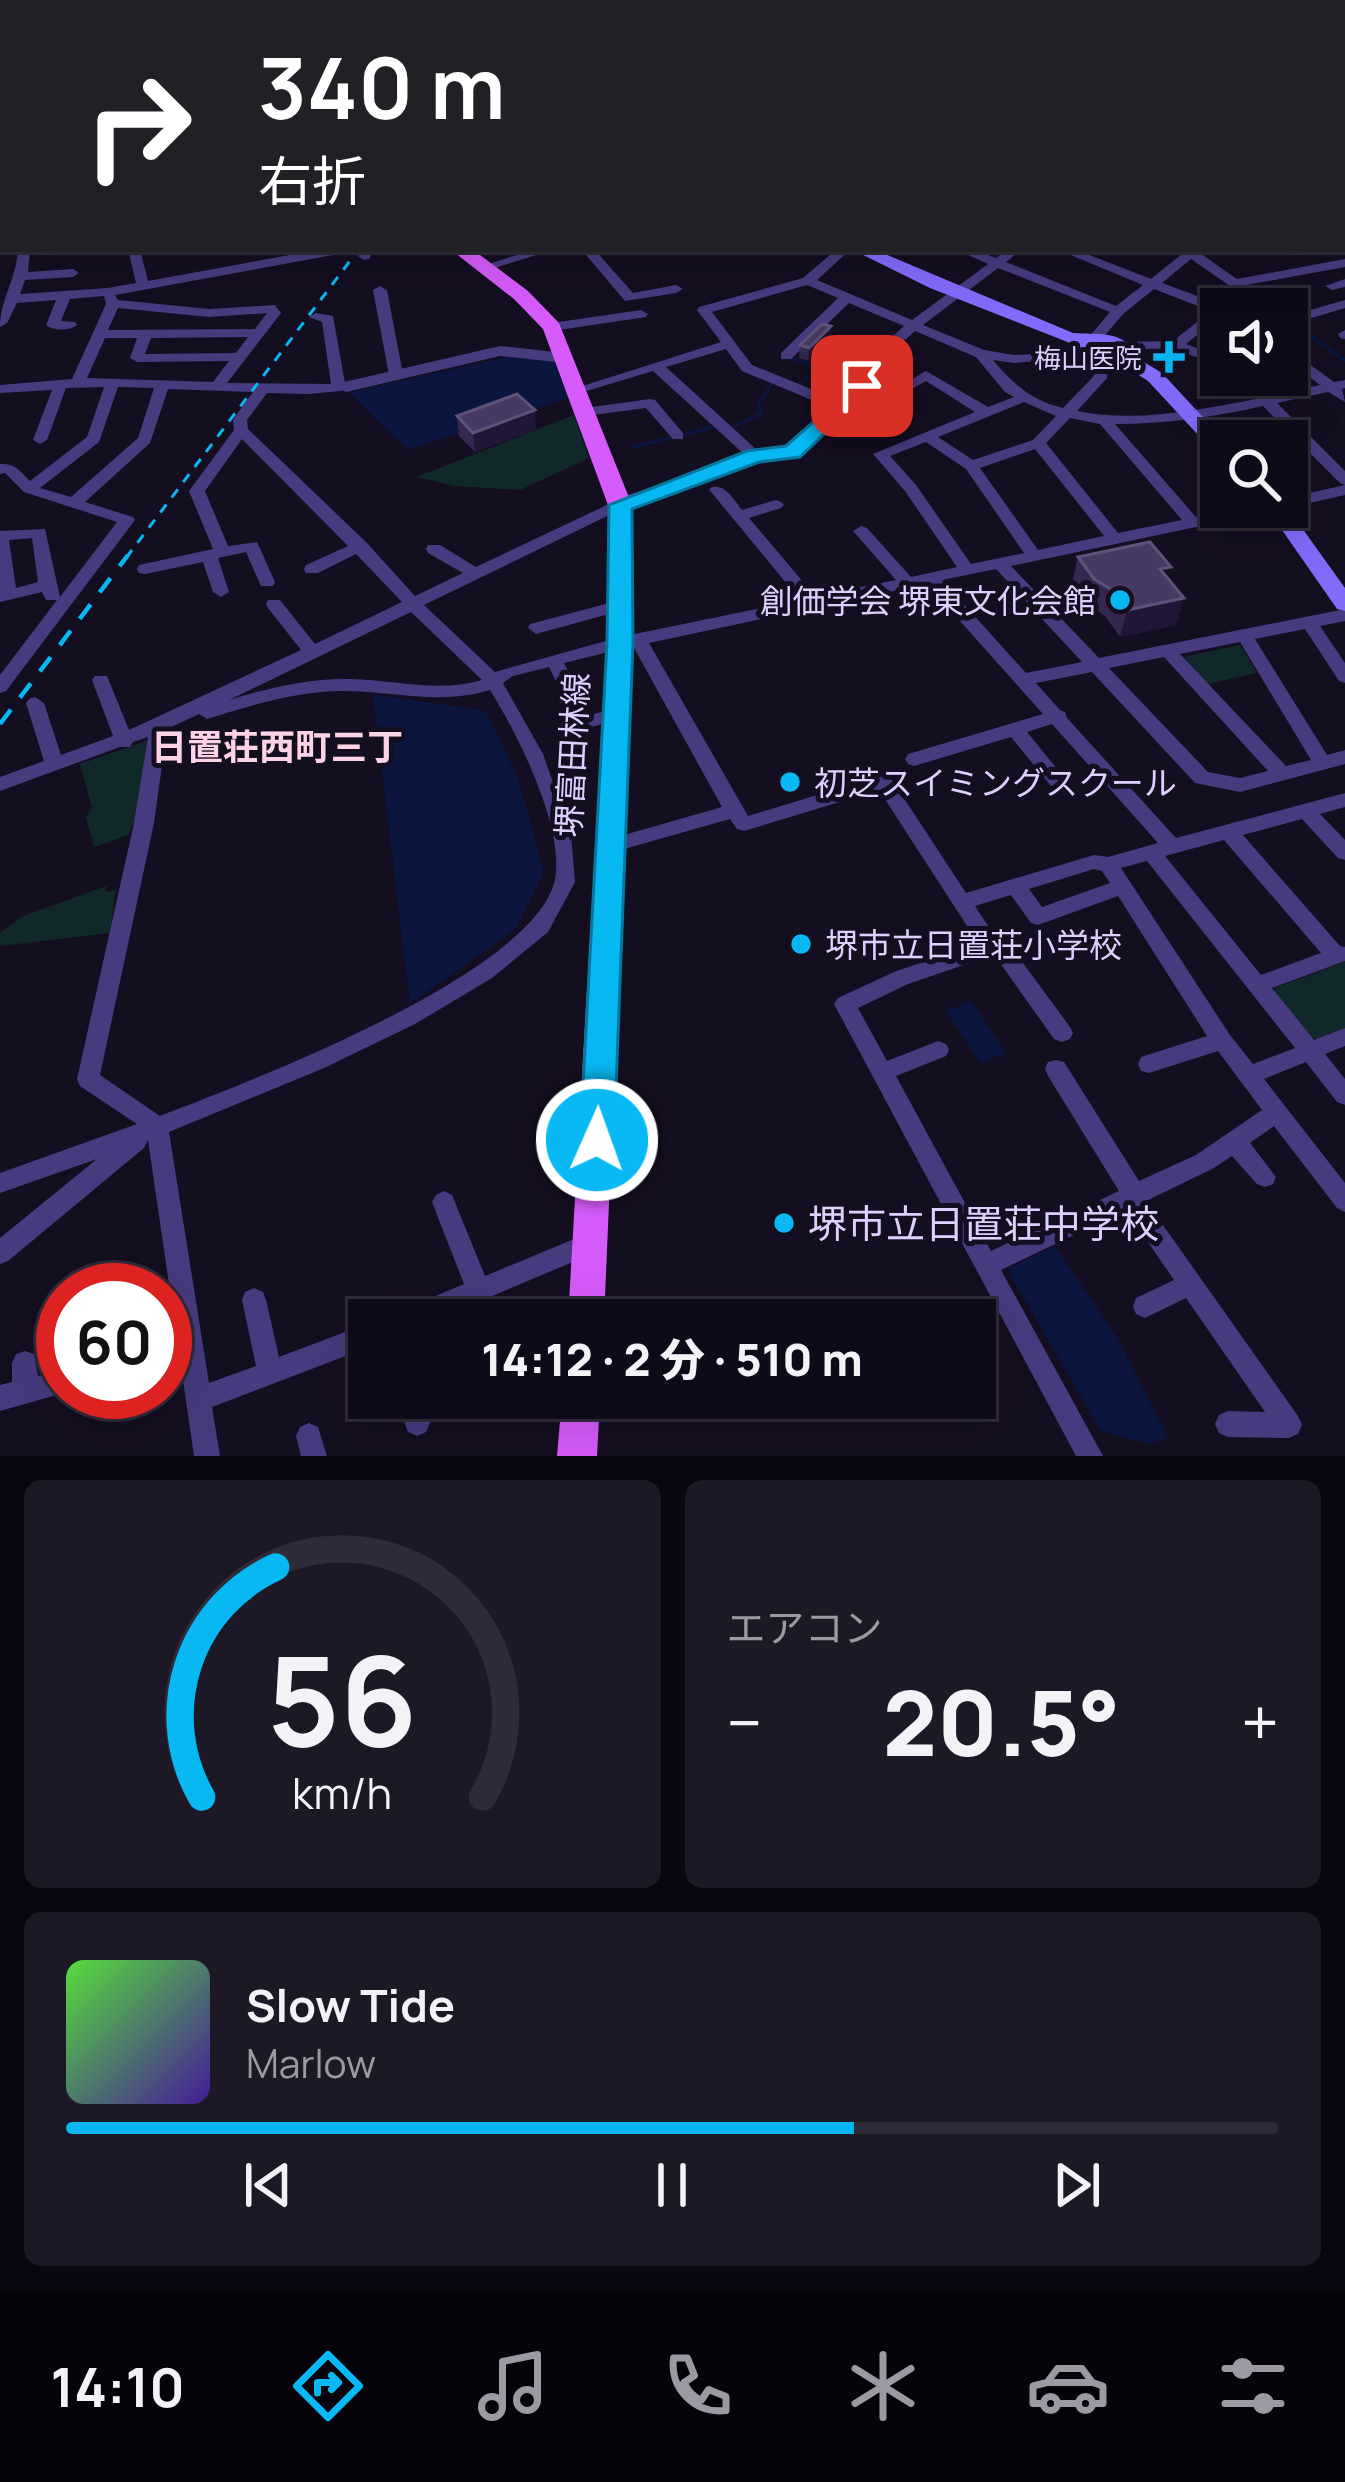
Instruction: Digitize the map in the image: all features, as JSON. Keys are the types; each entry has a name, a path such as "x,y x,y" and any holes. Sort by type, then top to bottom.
{"main road":[{"name":"堺富田林線","path":"464,252 552,327 620,505 621,605 629,641 617,713 587,1299"},
{"path":"865,252 954,294 1117,356 1155,377 1200,426"},
{"path":"1287,528 1345,604"},
{"path":"577,1456 580,1419"}],"street":[{"path":"0,323 23,252"},
{"path":"135,252 143,286"},
{"path":"235,252 236,270"},
{"path":"110,298 143,286 329,252"},
{"path":"485,267 539,252"},
{"path":"590,252 630,298 676,289"},
{"path":"842,252 808,281 704,310 747,368 842,407"},
{"path":"968,252 1118,311"},
{"path":"160,732 311,652 620,505 755,455 792,452 862,386 862,372 910,328 1012,252"},
{"path":"1070,252 1200,302"},
{"path":"1088,259 1098,252"},
{"path":"808,281 910,328 981,353 1014,359 1084,344 1187,252"},
{"path":"1189,252 1248,288"},
{"path":"1240,286 1345,263"},
{"path":"12,288 73,273"},
{"path":"12,288 209,313 270,308 274,313 218,385"},
{"path":"380,290 396,375"},
{"path":"64,297 53,326 70,325"},
{"path":"78,382 102,334 110,298"},
{"path":"786,356 846,298"},
{"path":"1308,315 1345,304"},
{"path":"552,327 641,314"},
{"path":"316,317 328,319 343,387"},
{"path":"971,466 1038,443 1117,356 1176,345 1200,326"},
{"path":"102,334 256,333"},
{"path":"145,334 137,358 236,357"},
{"path":"581,401 657,367 728,344"},
{"path":"1176,345 1200,354"},
{"path":"0,389 78,382 343,387 379,383 500,352 565,358"},
{"path":"981,353 988,368 1023,398 1065,414 1105,421 1150,421 1341,390"},
{"path":"657,367 755,455"},
{"path":"1308,367 1341,390"},
{"path":"893,394 926,375 986,412"},
{"path":"29,489 94,439 112,384"},
{"path":"74,503 145,440 162,385"},
{"path":"40,440 60,386"},
{"path":"0,1183 151,1130 418,1016 494,966 542,922 565,886 559,823 528,745 495,683 241,430 240,420 265,386"},
{"path":"1264,396 1345,480"},
{"path":"966,568 880,454 1023,398"},
{"path":"581,401 650,403 678,436"},
{"path":"1105,421 1191,521"},
{"path":"221,592 197,491 241,430"},
{"path":"927,436 971,466 1033,554"},
{"path":"1038,443 1113,537"},
{"path":"0,469 9,468 29,489 127,520 6,672 0,686"},
{"path":"717,490 811,602"},
{"path":"1308,498 1345,490"},
{"path":"740,516 776,505"},
{"path":"0,784 235,704 334,685 466,692 495,683 507,672 629,641 1200,519"},
{"path":"861,530 907,582"},
{"path":"47,585 5,596 0,534 39,532 47,585 58,610"},
{"path":"145,569 251,546 267,581"},
{"path":"312,569 360,546"},
{"path":"434,549 476,574"},
{"path":"998,562 1202,778 1232,787 1345,757"},
{"path":"931,577 1059,716 1162,849 1257,985 1345,1095"},
{"path":"274,604 311,652"},
{"path":"536,628 621,605"},
{"path":"1026,679 1345,615"},
{"path":"1309,622 1345,677"},
{"path":"1244,635 1322,763"},
{"path":"629,641 744,824 883,782 991,947 1005,954 1062,1033"},
{"path":"1168,651 1282,774"},
{"path":"555,662 585,723 617,713"},
{"path":"101,680 124,742"},
{"path":"35,703 55,766"},
{"path":"914,760 1059,716"},
{"path":"1016,729 1058,781"},
{"path":"160,732 88,1079 151,1130 207,1456"},
{"path":"962,902 1094,862 1108,864 1345,800"},
{"path":"1305,810 1345,853"},
{"path":"610,846 734,811"},
{"path":"1228,831 1340,954 1257,985"},
{"path":"1108,864 1222,1041 1345,1201"},
{"path":"565,886 608,884"},
{"path":"1014,884 1038,917 1121,887"},
{"path":"991,947 901,978 845,1004 1090,1456"},
{"path":"1248,1076 1345,1037"},
{"path":"1149,1064 1222,1041"},
{"path":"883,1072 938,1051"},
{"path":"1056,1070 1225,1352 1289,1425 1245,1432"},
{"path":"986,1265 1235,1143 1276,1113"},
{"path":"0,1253 151,1130"},
{"path":"1235,1143 1265,1177"},
{"path":"444,1202 478,1290"},
{"path":"457,1299 591,1243"},
{"path":"1145,1306 1189,1285"},
{"path":"254,1300 270,1372"},
{"path":"198,1400 348,1343"},
{"path":"12,1395 25,1363"}],"green space":[{"path":"574,415 589,458 520,490 454,486 417,477"},
{"path":"1240,645 1257,673 1207,684 1183,657"},
{"path":"149,740 138,814 128,835 94,847 86,817 92,808 80,764"},
{"path":"106,886 106,892 116,890 110,933 0,946 0,933 21,917"},
{"path":"1345,962 1345,1028 1317,1039 1308,1037 1274,994 1275,988"}],"water":[{"path":"512,356 554,361 571,397 408,450 349,392"},
{"path":"373,694 486,711 518,778 544,872 515,930 410,1004"},
{"path":"972,1001 1006,1053 980,1063 946,1011"},
{"path":"1055,1246 1117,1337 1168,1437 1150,1444 1101,1431 1009,1272"}],"building":[{"path":"822,324 831,326 809,348 800,345"},
{"path":"517,394 535,410 473,433 457,416"},
{"path":"1150,542 1171,567 1160,569 1184,598 1127,610 1078,557"}],"waterway":[{"path":"1308,333 1345,361"},
{"path":"792,358 820,369 795,386"},
{"path":"731,428 762,413 758,404 773,382"},
{"path":"633,447 714,427"}],"railway":[{"path":"126,558 357,252"},
{"path":"0,724 128,555"}],"place":[{"name":"梅山医院","path":"1169,357"},
{"name":"創価学会 堺東文化会館","path":"1120,600"},
{"name":"初芝スイミングスクール","path":"790,782"},
{"name":"堺市立日置荘小学校","path":"801,944"},
{"name":"堺市立日置荘中学校","path":"784,1223"}],"district":[{"name":"日置荘西町三丁","path":"277,746"}],"route":[{"path":"597,1140 620,643 620,505 755,455 792,452 862,386"}]}
